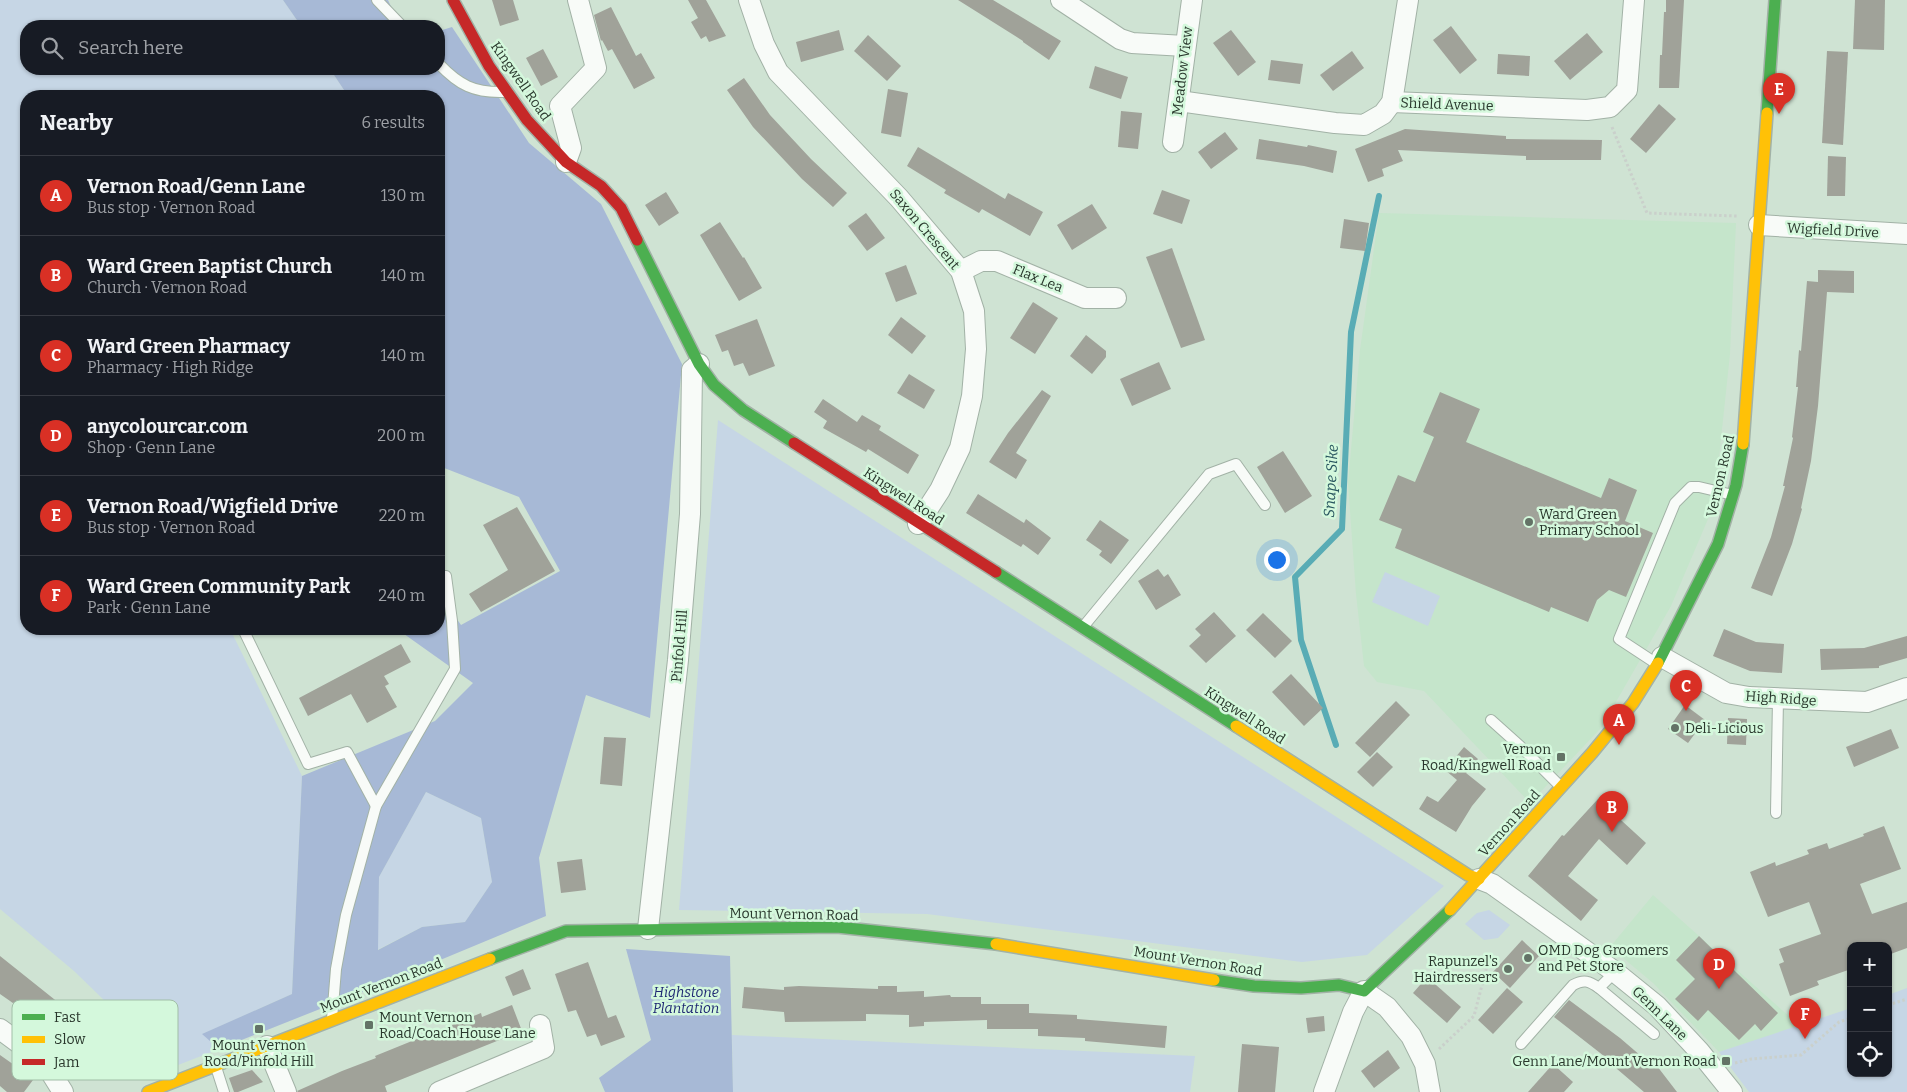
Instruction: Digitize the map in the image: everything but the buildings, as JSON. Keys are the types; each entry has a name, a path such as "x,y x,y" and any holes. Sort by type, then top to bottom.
{"street":[{"name":"Kingwell Road","path":"454,0 490,66 527,120 566,162 601,186 621,208 699,364 714,385 743,410 1468,875 1479,879"},
{"path":"566,162 571,148 560,106 596,68 578,0"},
{"name":"Saxon Crescent","path":"749,0 764,44 778,72 900,198 961,271 974,311 976,349 972,396 960,448 940,490 918,524"},
{"path":"1062,0 1120,39 1132,43 1185,46"},
{"name":"Meadow View","path":"1173,142 1192,0"},
{"path":"1392,102 1408,0"},
{"path":"1604,108 1610,107 1627,90 1634,0"},
{"name":"Vernon Road","path":"1479,879 1561,787 1632,703 1660,661 1718,544 1733,495 1746,432 1775,0"},
{"name":"Shield Avenue","path":"1179,100 1335,123 1364,125 1383,114 1392,102 1588,110 1604,108"},
{"name":"Wigfield Drive","path":"1759,225 1907,234"},
{"name":"Flax Lea","path":"961,271 981,262 997,261 1085,298 1116,298"},
{"name":"Pinfold Hill","path":"648,929 682,611 690,514 692,370 699,364"},
{"name":"High Ridge","path":"1660,661 1726,693 1748,697 1867,702 1907,688"},
{"path":"1324,1092 1353,1012 1364,991 1443,918 1479,879"},
{"name":"Genn Lane","path":"1479,879 1492,884 1615,972 1657,1006 1699,1051 1732,1092"},
{"name":"Mount Vernon Road","path":"148,1092 507,952 566,931 837,927 987,943 1254,986 1301,988 1339,985 1364,991"},
{"path":"1364,991 1387,1008 1411,1036 1425,1064 1430,1092"},
{"path":"439,1092 544,1048 540,1025"},
{"path":"0,1029 12,1039"},
{"path":"267,1046 286,1092"},
{"path":"56,1080 63,1092"}],"lane":[{"path":"377,0 396,20"},
{"path":"445,70 454,79 466,86 490,93 507,92"},
{"path":"1082,628 1209,474 1236,464 1265,505"},
{"path":"1660,661 1619,639 1676,502 1691,487 1733,495"},
{"path":"332,1020 336,968 349,900 376,806 455,669 452,622 446,576"},
{"path":"246,635 308,764 347,752 376,806"},
{"path":"1776,812 1778,699"},
{"path":"1491,720 1561,787"},
{"path":"1599,988 1615,972"},
{"path":"1521,1044 1573,986 1581,981 1589,981 1599,988 1654,1034"},
{"path":"216,1066 224,1092"}],"path":[{"path":"1604,108 1647,213 1726,216"},
{"path":"1425,1064 1474,1016 1489,958"},
{"path":"1892,1005 1907,999"},
{"path":"1729,1065 1751,1059 1801,1055 1839,1022 1847,1019"}],"shaded area":[{"path":"0,0 283,0 297,20 20,20 20,75 334,75 344,90 20,90 20,635 233,635 302,776 292,994 203,1034 219,1049 178,1065 178,1000 104,1000 74,971 0,909"},
{"name":"Ward Green Primary School","path":"1379,213 1736,223 1730,354 1714,505 1671,606 1601,728 1530,803 1424,691 1377,682 1364,666 1356,594 1348,483 1360,350"},
{"path":"718,420 1444,886 1367,955 1302,962 927,914 679,910"},
{"path":"1385,572 1440,596 1428,626 1372,602"},
{"path":"426,792 481,818 492,882 465,922 422,927 377,950 379,877"},
{"path":"1653,895 1800,1026 1719,1052 1653,983 1610,947"},
{"path":"1489,910 1510,925 1498,938 1484,940 1465,924 1477,913"},
{"path":"1907,988 1907,1092 1749,1092 1719,1052 1847,1009 1847,1077 1892,1077 1892,994"},
{"path":"732,1035 1195,1056 1190,1092 733,1092"}],"green space":[{"path":"283,0 388,0 397,20 297,20"},
{"path":"452,27 529,143 601,204 682,364 650,718 586,695 539,858 546,916 219,1049 202,1034 292,994 302,776 435,721 473,683 405,635 445,635 445,602 461,625 560,571 519,497 445,468 445,90 344,90 334,75 445,75 445,29","holes":["426,792 481,818 492,882 465,922 422,927 378,950 379,877"]},
{"name":"Highstone Plantation","path":"626,949 730,956 733,1092 605,1092 599,1078 651,1040"}],"waterway":[{"name":"Snape Sike","path":"1336,745 1301,640 1295,577 1342,529 1351,332 1379,196"}],"traffic: fast":[{"path":"1767,113 1775,0"},
{"path":"637,240 699,364 714,385 743,410 794,443"},
{"path":"1658,663 1718,544 1736,485 1743,444"},
{"path":"996,572 1236,726"},
{"path":"1214,980 1254,986 1301,988 1339,985 1364,991 1450,910"},
{"path":"490,959 566,931 837,927 996,944"}],"traffic: slow":[{"path":"1743,444 1767,113"},
{"path":"1450,910 1592,753 1633,703 1658,663"},
{"path":"1236,726 1468,875 1479,879"},
{"path":"996,944 1214,980"},
{"path":"148,1092 490,959"}],"traffic: jam":[{"path":"453,0 489,66 527,120 566,162 601,186 621,208 637,240"},
{"path":"794,443 996,572"}],"place":[{"name":"Vernon Road/Wigfield Drive","path":"1779,114"},
{"name":"Ward Green Primary School","path":"1529,522"},
{"name":"Ward Green Pharmacy","path":"1686,711"},
{"name":"Deli-Licious","path":"1675,728"},
{"name":"Vernon Road/Genn Lane","path":"1619,745"},
{"name":"Vernon Road/Kingwell Road","path":"1561,757"},
{"name":"Ward Green Baptist Church","path":"1612,832"},
{"name":"OMD Dog Groomers and Pet Store","path":"1528,958"},
{"name":"Rapunzel's Hairdressers","path":"1508,969"},
{"name":"anycolourcar.com","path":"1719,989"},
{"name":"Mount Vernon Road/Coach House Lane","path":"369,1025"},
{"name":"Mount Vernon Road/Pinfold Hill","path":"259,1029"},
{"name":"Ward Green Community Park","path":"1805,1039"},
{"name":"Genn Lane/Mount Vernon Road","path":"1726,1061"}]}
